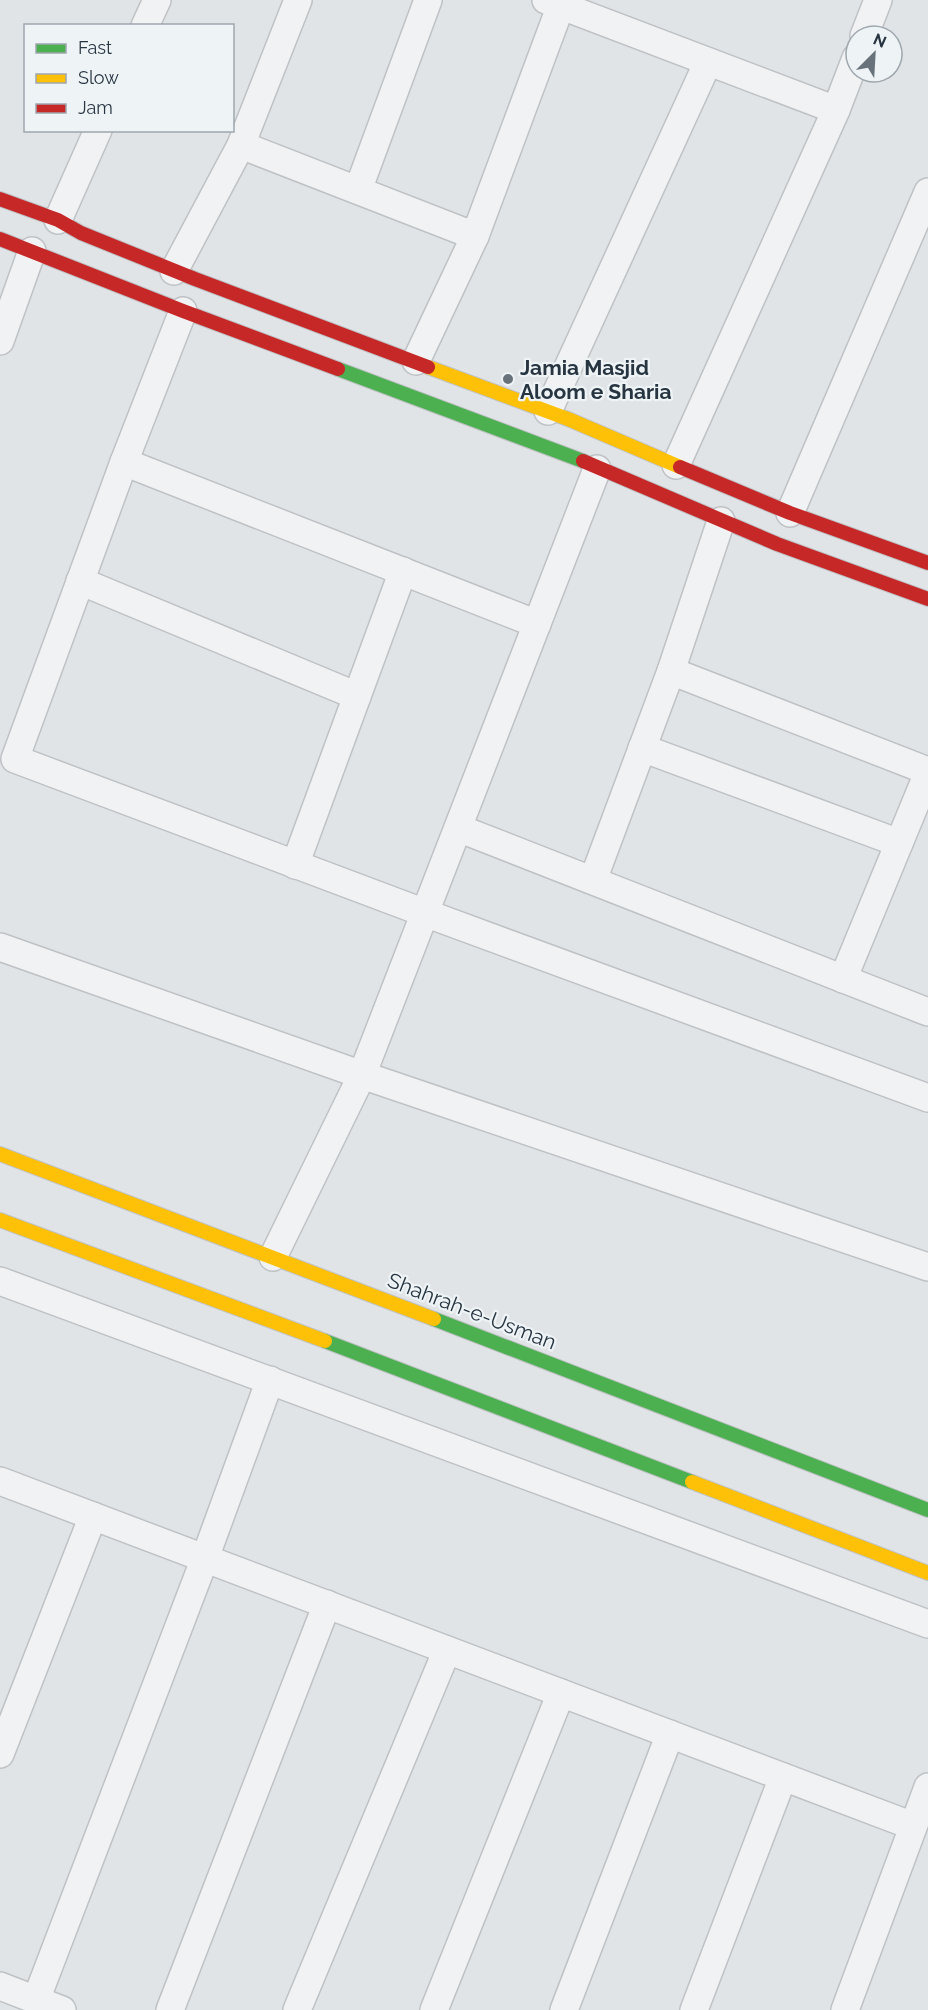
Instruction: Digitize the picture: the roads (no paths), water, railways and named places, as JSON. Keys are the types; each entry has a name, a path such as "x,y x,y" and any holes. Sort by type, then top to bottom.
{"street":[{"path":"146,24 157,0"},
{"path":"174,271 241,145 298,0"},
{"path":"358,190 428,0"},
{"path":"869,24 878,0"},
{"path":"416,361 475,236 553,3 836,110"},
{"path":"548,411 708,62"},
{"path":"676,465 846,84"},
{"path":"58,220 97,132"},
{"path":"241,145 475,236"},
{"path":"790,513 928,192"},
{"path":"0,199 58,220 81,233 174,271 548,411 790,513 928,563"},
{"path":"0,239 183,311 556,450 597,470 777,544 928,599"},
{"path":"0,341 32,251"},
{"path":"183,311 80,581 8,755 424,913 928,1098"},
{"path":"124,462 537,624"},
{"path":"273,1257 362,1075 597,470"},
{"path":"593,880 671,671 721,521"},
{"path":"295,864 404,572"},
{"path":"80,581 357,696"},
{"path":"671,671 928,772 843,979"},
{"path":"642,748 899,843"},
{"path":"458,828 928,1012"},
{"path":"0,947 362,1075 928,1267"},
{"name":"Shahrah-e-Usman","path":"0,1154 928,1510"},
{"path":"0,1220 259,1316 928,1573"},
{"path":"0,1281 928,1624"},
{"path":"36,2000 205,1558 270,1380"},
{"path":"0,1481 913,1826"},
{"path":"0,1754 93,1516"},
{"path":"170,2010 327,1604"},
{"path":"297,2010 447,1650"},
{"path":"434,2010 561,1693"},
{"path":"564,2010 670,1734"},
{"path":"694,2010 783,1777"},
{"path":"845,2010 928,1787"},
{"path":"0,1986 62,2010"}],"place":[{"name":"Jamia Masjid Aloom e Sharia","path":"508,379"}]}
